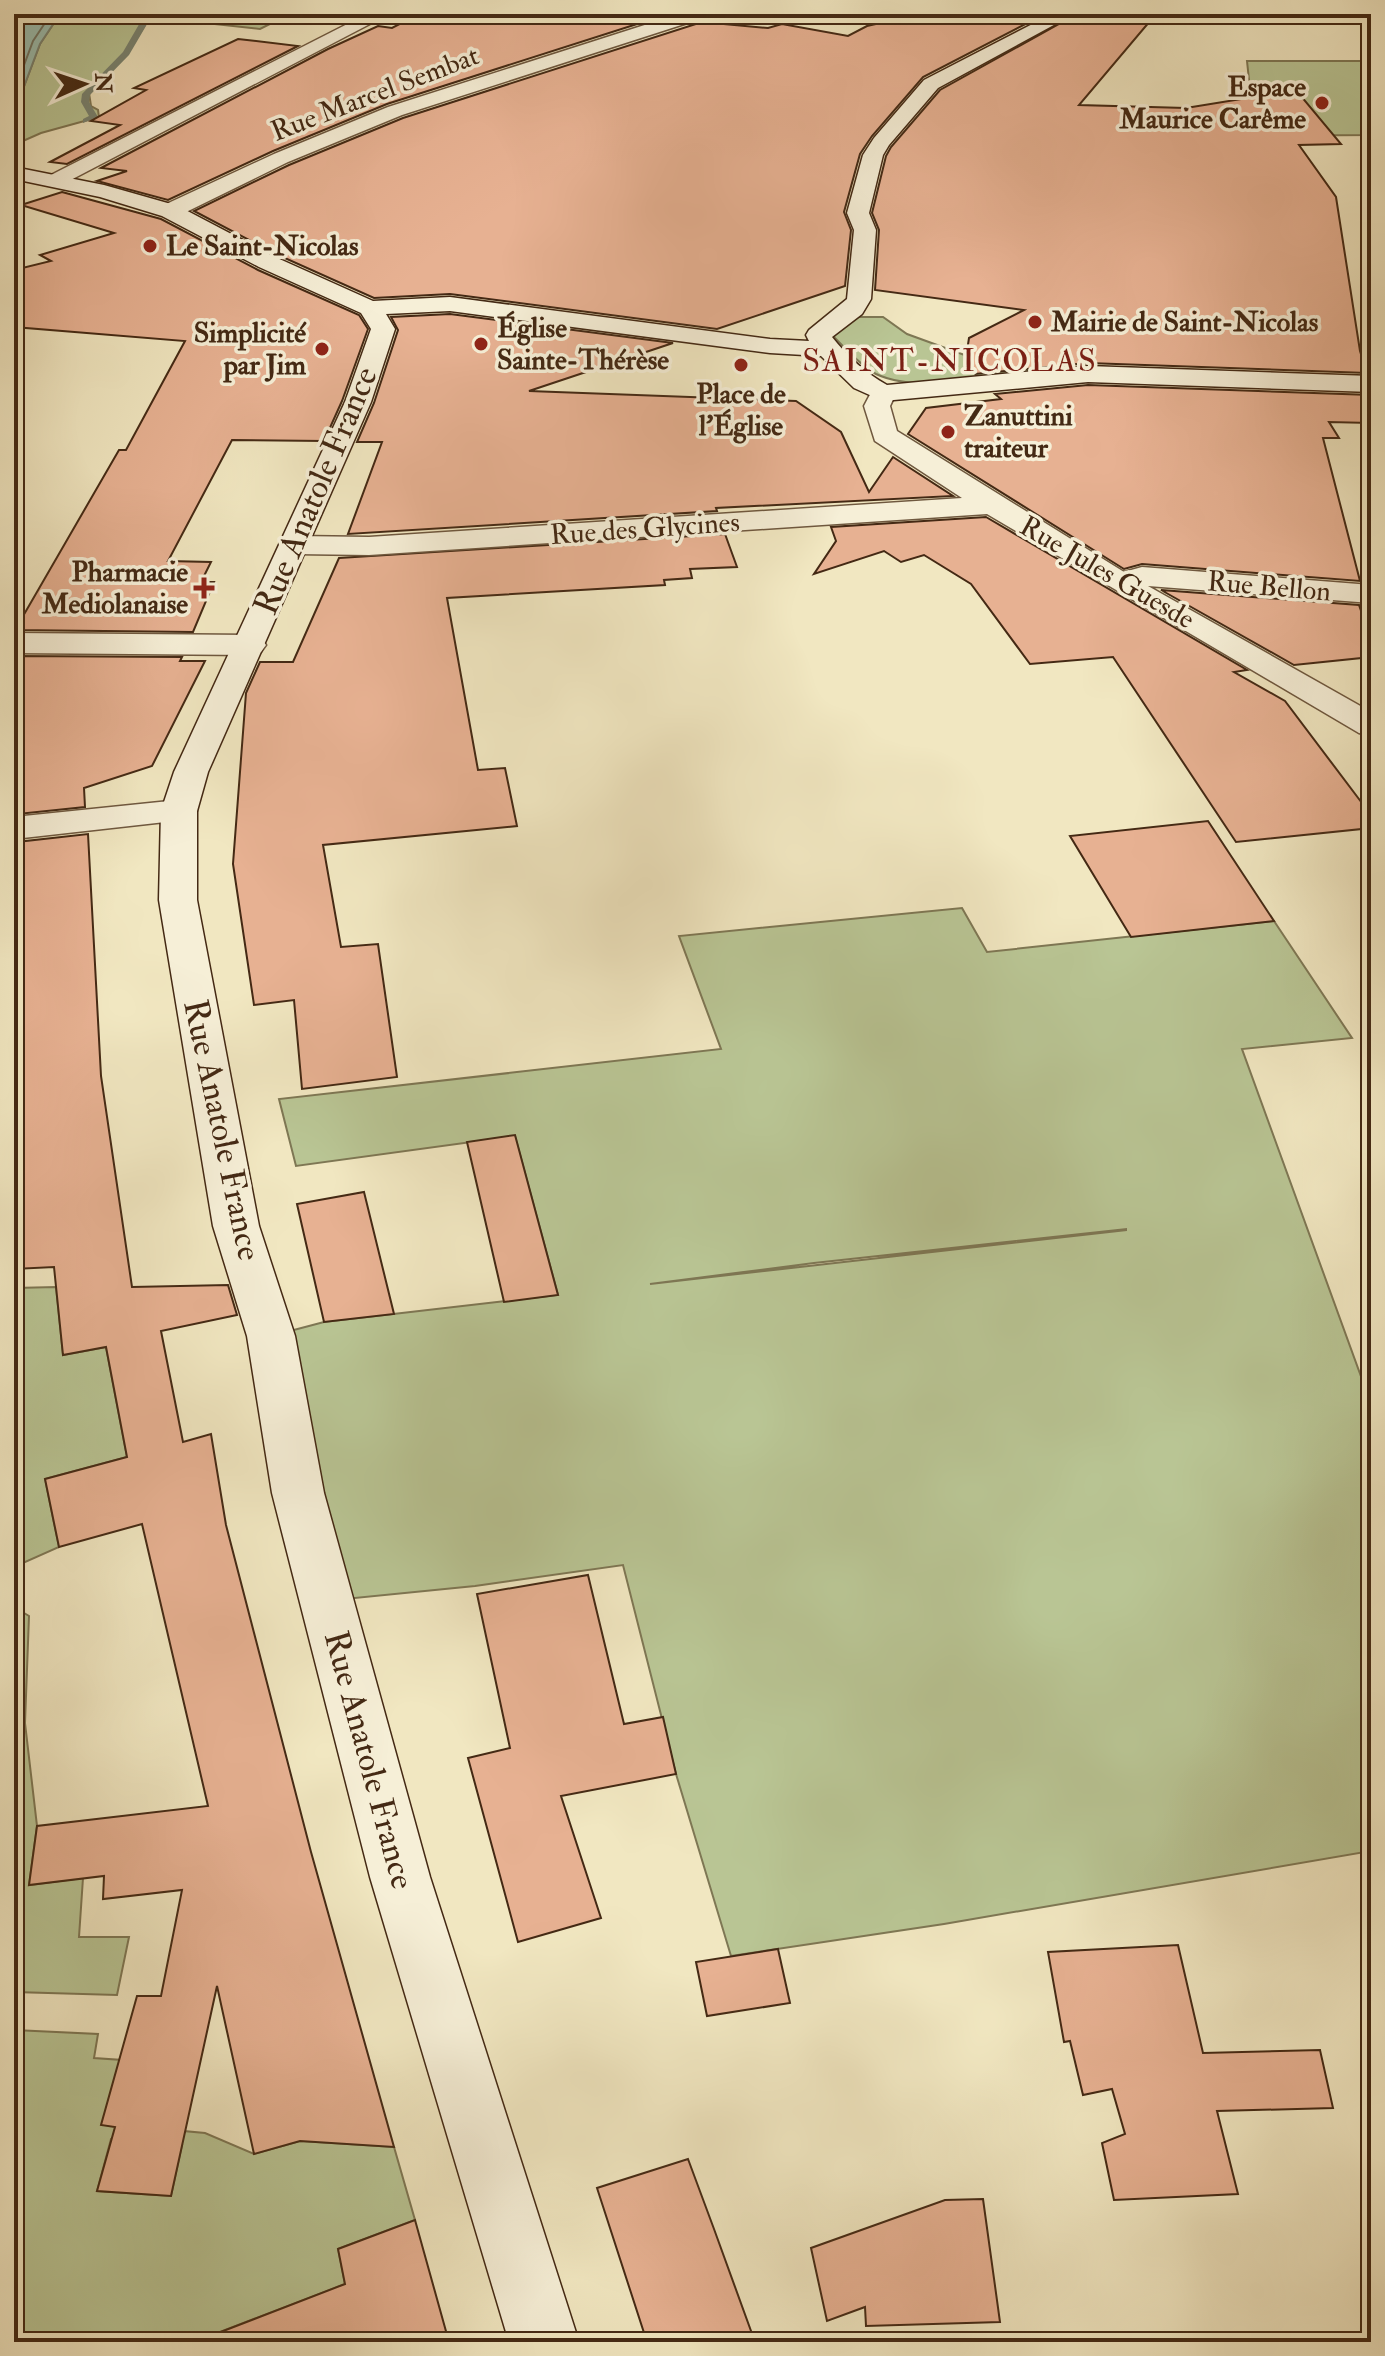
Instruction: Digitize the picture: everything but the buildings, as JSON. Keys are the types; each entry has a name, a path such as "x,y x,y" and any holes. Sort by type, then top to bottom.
{"street":[{"path":"56,180 380,14"},
{"name":"Rue Marcel Sembat","path":"170,211 281,158 395,111 697,14"},
{"path":"1065,14 931,84 881,142 873,155 858,213 865,230 862,286 853,309 818,335 827,349 859,382 883,393 1088,374 1371,384"},
{"path":"14,173 56,180 170,211 281,269 370,308 450,304 770,346 827,349"},
{"name":"Rue Anatole France","path":"370,308 383,329 358,402 296,545 206,734 179,811 178,900 236,1226 271,1336 298,1493 400,1877 544,2342"},
{"name":"Rue Jules Guesde","path":"883,393 877,406 885,435 1121,582 1371,726"},
{"name":"Rue des Glycines","path":"296,545 369,546 993,505"},
{"name":"Rue Bellon","path":"1121,582 1142,576 1371,594"},
{"path":"14,643 250,645"},
{"path":"14,828 179,811"}],"green space":[{"path":"60,14 290,14 260,29 150,17 127,54 89,93 91,106 98,110 99,117 41,133 14,145 14,113 40,44"},
{"path":"1247,61 1371,61 1371,135 1255,136"},
{"path":"856,317 883,317 907,334 970,357 1064,365 1069,370 944,384 895,380 870,371 834,337 836,326"},
{"path":"962,908 987,952 1274,921 1352,1038 1242,1049 1371,1404 1371,1851 944,1924 731,1956 676,1774 623,1565 475,1586 325,1601 271,1336 324,1322 558,1295 515,1136 296,1166 279,1099 721,1049 679,936","holes":["1126,1230 650,1284 814,1263"]},
{"path":"56,1287 63,1355 106,1347 127,1457 45,1479 59,1547 14,1567 14,1288"},
{"path":"14,1607 29,1616 25,1723 37,1826 29,1885 83,1878 79,1937 129,1937 117,1995 14,1992"},
{"path":"14,2030 98,2034 94,2058 196,2065 184,2131 205,2133 254,2154 300,2141 394,2147 415,2220 338,2249 345,2284 207,2337 207,2342 14,2342","holes":["111,2139 182,2145 171,2196 97,2191"]}],"water":[{"path":"18,14 60,14 40,44 14,113 14,31 19,26"}],"waterway":[{"path":"86,121 94,117 85,102 86,94 126,53 149,14"}],"place":[{"name":"Espace Maurice Carême","path":"1322,103"},
{"name":"Le Saint-Nicolas","path":"150,246"},
{"name":"Mairie de Saint-Nicolas","path":"1035,322"},
{"name":"Église Sainte-Thérèse","path":"481,344"},
{"name":"Simplicité par Jim","path":"322,349"},
{"name":"Place de l'Église","path":"741,365"},
{"name":"Zanuttini traiteur","path":"948,432"},
{"name":"Pharmacie Mediolanaise","path":"204,588"}],"district":[{"name":"SAINT-NICOLAS","path":"950,361"}]}
